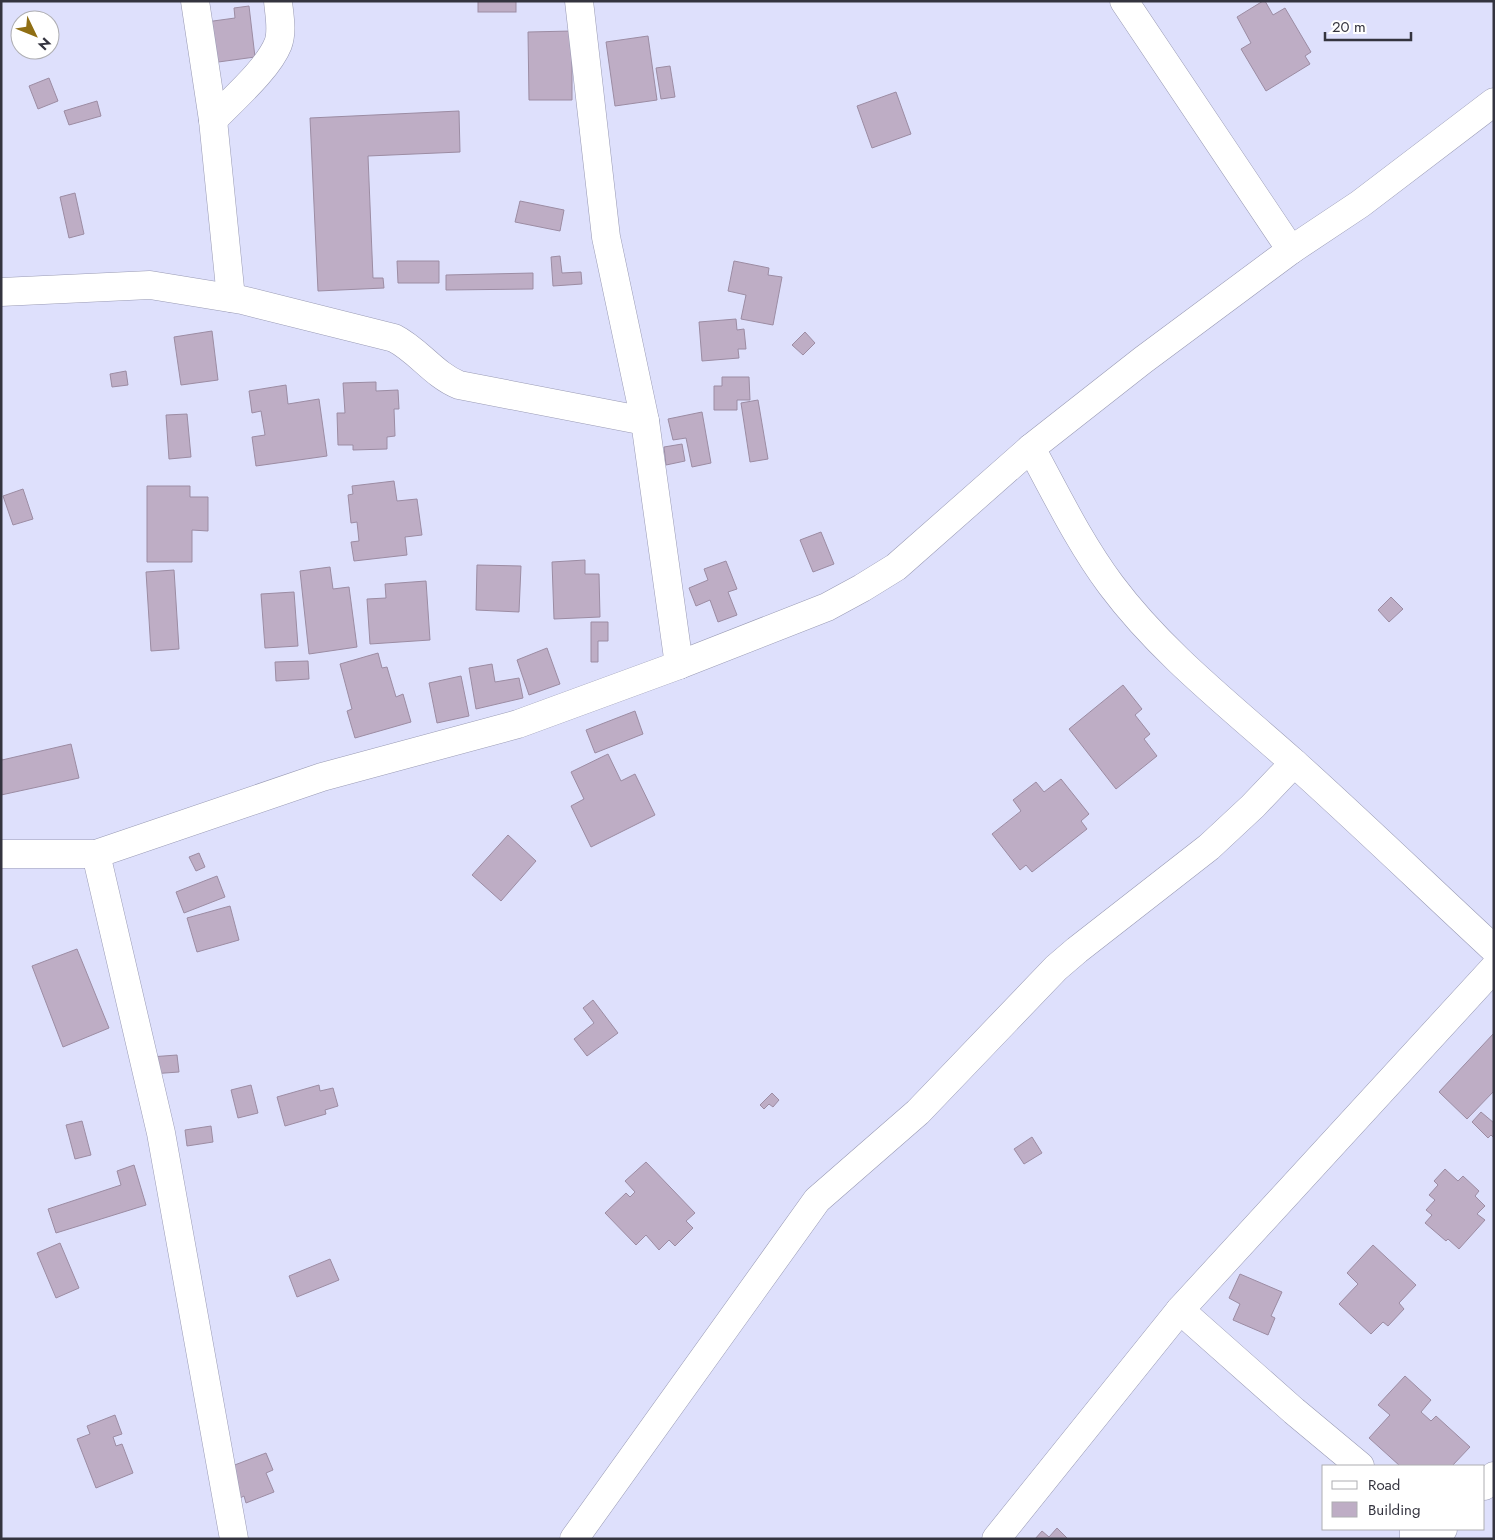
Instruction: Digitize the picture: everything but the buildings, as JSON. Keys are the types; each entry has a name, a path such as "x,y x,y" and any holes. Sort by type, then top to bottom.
{"street":[{"path":"195,1 213,120 231,298"},
{"path":"213,120 267,63 279,42 280,21 278,1"},
{"path":"579,1 606,237 645,421 679,665"},
{"path":"1124,1 1291,250"},
{"path":"1,854 96,854 322,777 518,724 679,665 826,607 896,567 1031,448 1143,360 1291,250 1360,204 1494,102"},
{"path":"1,292 150,285 231,298 394,338 444,377 459,385 645,421"},
{"path":"1031,448 1085,548 1111,586 1141,621 1190,671 1294,763 1494,949"},
{"path":"574,1539 817,1200 918,1112 1056,968 1076,950 1209,848 1294,763"},
{"path":"96,854 161,1133 234,1539"},
{"path":"996,1539 1180,1310 1494,968"},
{"path":"1180,1310 1294,1411 1359,1465"},
{"path":"1485,1485 1494,1476"}]}
